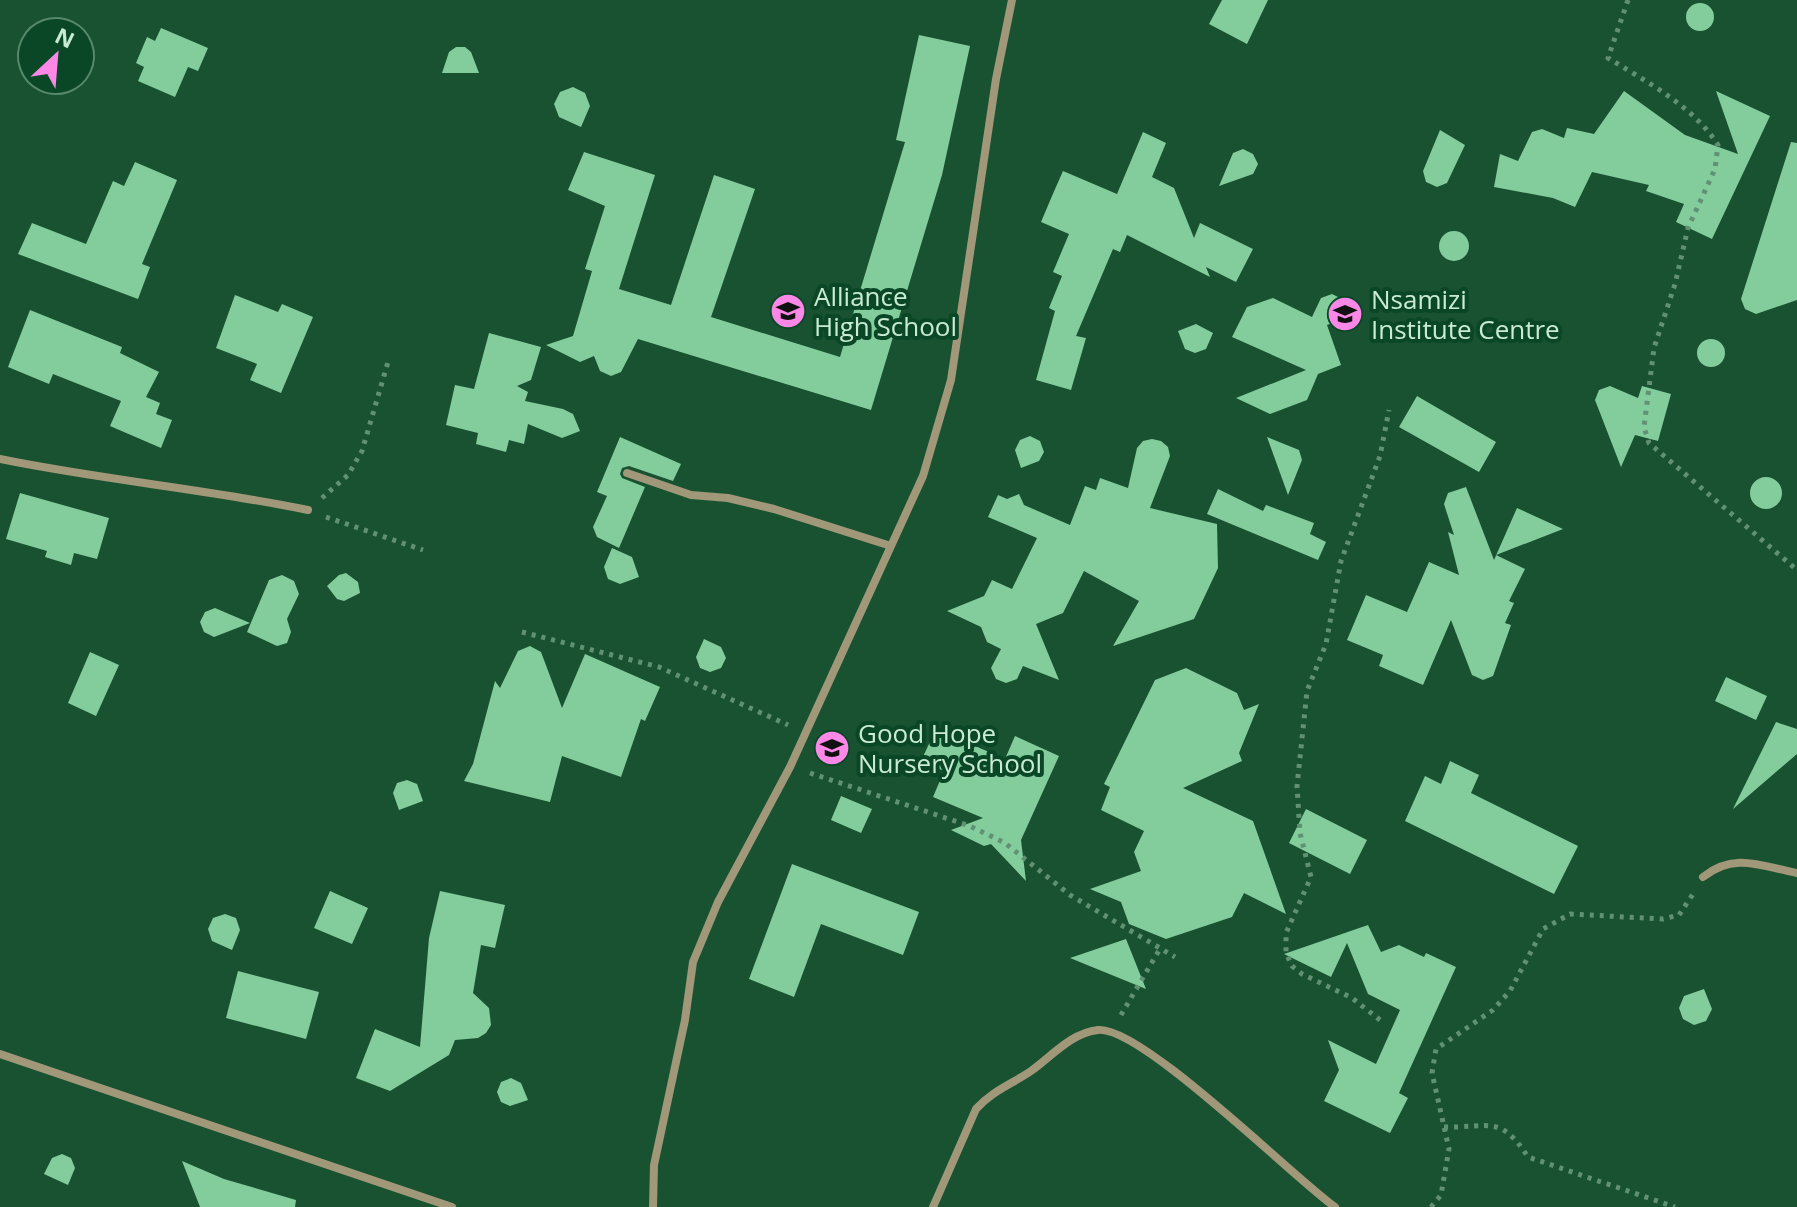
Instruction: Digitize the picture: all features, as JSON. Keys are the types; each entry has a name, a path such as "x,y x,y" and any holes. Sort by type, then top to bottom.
{"street":[{"path":"653,1207 654,1165 685,1020 693,962 718,902 790,767 923,476 951,380 996,79 1012,0"},
{"path":"0,459 62,472 203,490 308,510"},
{"path":"627,473 680,492 728,498 774,509 891,546"},
{"path":"1703,877 1717,866 1730,862 1797,873"},
{"path":"933,1207 976,1109 987,1097 1086,1032 1113,1031 1144,1050 1251,1133 1335,1207"},
{"path":"0,1054 452,1207"}],"path":[{"path":"1628,0 1608,58 1671,99 1707,128 1718,145 1715,169 1688,228 1675,284 1654,348 1644,427 1649,443 1797,570"},
{"path":"388,362 362,451 348,475 308,510 423,550"},
{"path":"1380,1020 1352,998 1292,966 1286,953 1286,933 1311,877 1300,833 1297,786 1307,691 1326,644 1341,561 1380,456 1389,410"},
{"path":"522,632 659,667 805,733"},
{"path":"790,767 982,832 1005,843 1070,895 1175,957"},
{"path":"1431,1207 1441,1195 1449,1149 1432,1073 1436,1049 1493,1010 1510,991 1543,929 1570,914 1663,919 1679,915 1703,877"},
{"path":"1113,1031 1134,988 1161,947"},
{"path":"1444,1127 1498,1125 1515,1137 1528,1157 1675,1207"}],"building":[{"path":"1222,0 1268,0 1247,44 1209,24"},
{"path":"1700,3 1710,7 1714,17 1710,27 1700,31 1690,27 1686,17 1690,7"},
{"path":"161,28 208,48 198,71 188,67 175,97 138,81 144,67 136,63 147,37 155,41"},
{"path":"919,35 970,46 942,175 871,410 638,339 621,372 611,376 600,371 594,356 580,362 546,345 573,336 592,271 585,269 605,206 568,190 584,152 655,175 619,289 671,305 714,175 755,189 711,317 840,357 905,142 896,140"},
{"path":"456,47 465,47 471,52 479,73 442,73 449,52"},
{"path":"573,87 585,93 590,106 581,127 559,117 554,104 560,92"},
{"path":"1624,91 1685,135 1738,154 1716,91 1770,116 1712,239 1676,222 1684,204 1646,191 1649,185 1592,172 1575,207 1553,198 1494,187 1500,154 1518,161 1532,132 1542,129 1564,138 1567,128 1594,134"},
{"path":"1440,130 1465,145 1447,183 1437,187 1426,182 1423,171"},
{"path":"1143,132 1166,143 1152,177 1174,188 1194,238 1200,223 1253,249 1236,282 1206,267 1210,277 1127,235 1120,252 1113,249 1076,336 1086,338 1071,390 1036,380 1055,311 1049,308 1062,276 1053,272 1069,234 1041,222 1052,196 1063,171 1117,194"},
{"path":"1791,142 1797,143 1797,300 1756,314 1745,309 1741,299"},
{"path":"1243,149 1253,154 1258,164 1253,174 1219,186 1233,153"},
{"path":"135,162 177,180 142,264 150,267 138,299 18,254 32,223 86,244 113,181 124,186"},
{"path":"1454,231 1465,235 1469,246 1465,257 1454,261 1443,257 1439,246 1443,235"},
{"path":"1332,294 1348,302 1341,320 1327,325 1341,365 1318,374 1307,400 1270,414 1236,398 1306,370 1232,337 1247,307 1273,298 1312,317 1321,298"},
{"path":"235,295 278,312 282,304 313,317 281,393 250,380 257,364 216,348"},
{"path":"30,310 122,347 120,353 159,372 146,397 160,403 156,414 172,420 161,448 110,426 121,401 53,374 49,384 8,367"},
{"path":"1196,324 1213,333 1206,349 1195,353 1185,349 1178,331"},
{"path":"489,333 541,347 531,380 517,386 528,392 525,401 573,414 580,431 562,438 528,424 524,444 509,440 506,452 476,444 478,433 446,425 455,385 474,389"},
{"path":"1711,339 1721,343 1725,353 1721,363 1711,367 1701,363 1697,353 1701,343"},
{"path":"1610,386 1638,398 1642,386 1671,394 1658,441 1635,435 1621,467 1595,400 1599,390"},
{"path":"1417,396 1496,442 1479,472 1399,427"},
{"path":"1030,436 1040,441 1044,452 1039,461 1021,468 1015,450 1020,440"},
{"path":"620,437 681,464 673,481 629,466 622,468 622,478 645,487 619,548 597,537 593,527 607,496 597,492"},
{"path":"1267,437 1299,450 1302,460 1288,495"},
{"path":"1152,439 1168,447 1170,456 1150,508 1217,524 1218,568 1194,619 1113,646 1139,601 1084,571 1063,613 1036,624 1059,680 1023,666 1017,679 1006,683 996,679 991,668 1001,649 987,642 981,627 947,611 984,596 992,580 1012,589 1037,538 988,517 998,495 1007,499 1019,494 1024,505 1070,525 1085,486 1096,490 1100,478 1128,488 1137,448 1143,441"},
{"path":"1766,477 1777,482 1782,493 1777,504 1766,509 1755,504 1750,493 1755,482"},
{"path":"1466,487 1494,560 1496,555 1525,569 1509,601 1514,603 1505,623 1511,625 1493,676 1483,680 1472,675 1451,620 1423,685 1379,666 1383,655 1347,640 1366,595 1407,612 1429,562 1459,575 1448,532 1454,535 1444,504 1448,493"},
{"path":"1218,489 1263,511 1266,505 1314,523 1310,534 1326,542 1318,560 1207,514"},
{"path":"20,493 109,518 97,559 74,553 71,565 45,557 47,551 6,539"},
{"path":"1517,508 1563,529 1496,555"},
{"path":"612,548 632,557 639,577 620,584 608,579 604,567"},
{"path":"346,573 358,582 360,593 344,601 337,599 327,586"},
{"path":"282,575 294,581 299,594 287,619 291,632 287,643 277,646 247,632 269,580"},
{"path":"215,608 250,623 214,637 204,632 200,622 205,612"},
{"path":"704,639 721,647 726,658 721,668 710,672 700,668 696,657"},
{"path":"530,646 541,652 562,708 585,654 660,687 645,721 641,719 621,777 562,756 550,802 464,781 473,764 495,681 500,688 518,651"},
{"path":"90,652 119,665 96,716 68,703"},
{"path":"1186,668 1237,693 1244,710 1259,704 1239,753 1242,761 1183,788 1253,821 1286,914 1244,893 1232,917 1166,939 1129,924 1121,902 1090,889 1141,871 1134,852 1144,831 1101,810 1110,787 1104,784 1155,680"},
{"path":"1726,677 1767,696 1756,720 1715,701"},
{"path":"1776,722 1797,729 1797,754 1733,809"},
{"path":"936,729 1005,759 1015,736 1059,756 1021,840 1026,881 991,844 984,846 951,830 983,818 933,797 944,771 921,761"},
{"path":"1450,761 1479,775 1471,793 1578,846 1554,894 1405,821 1425,776 1441,784"},
{"path":"407,780 417,784 423,801 399,810 393,793 397,783"},
{"path":"841,796 872,809 861,833 831,820"},
{"path":"1306,809 1367,840 1350,874 1289,843"},
{"path":"792,864 919,912 903,955 821,924 794,997 749,979"},
{"path":"330,891 368,908 352,944 314,928"},
{"path":"440,891 505,905 495,948 481,945 473,993 489,1008 491,1025 478,1038 455,1040 449,1055 390,1091 356,1078 375,1029 420,1047 429,938"},
{"path":"225,914 236,918 240,930 232,950 212,941 208,929 213,918"},
{"path":"1368,925 1381,952 1399,945 1456,967 1399,1093 1408,1098 1390,1133 1324,1101 1339,1070 1328,1040 1376,1064 1400,1010 1368,994 1347,943 1331,977 1284,954"},
{"path":"1126,939 1146,989 1070,958"},
{"path":"238,971 319,992 306,1039 226,1018"},
{"path":"1704,989 1712,1009 1706,1021 1694,1025 1683,1019 1679,1008 1684,996"},
{"path":"511,1078 521,1083 528,1100 510,1106 501,1102 497,1092 501,1082"},
{"path":"62,1154 71,1158 75,1168 68,1185 44,1174 52,1158"},
{"path":"182,1161 224,1179 296,1200 295,1207 200,1207"}],"place":[{"name":"Alliance High School","path":"788,311"},
{"name":"Nsamizi Institute Centre","path":"1345,314"},
{"name":"Good Hope Nursery School","path":"832,748"}]}
